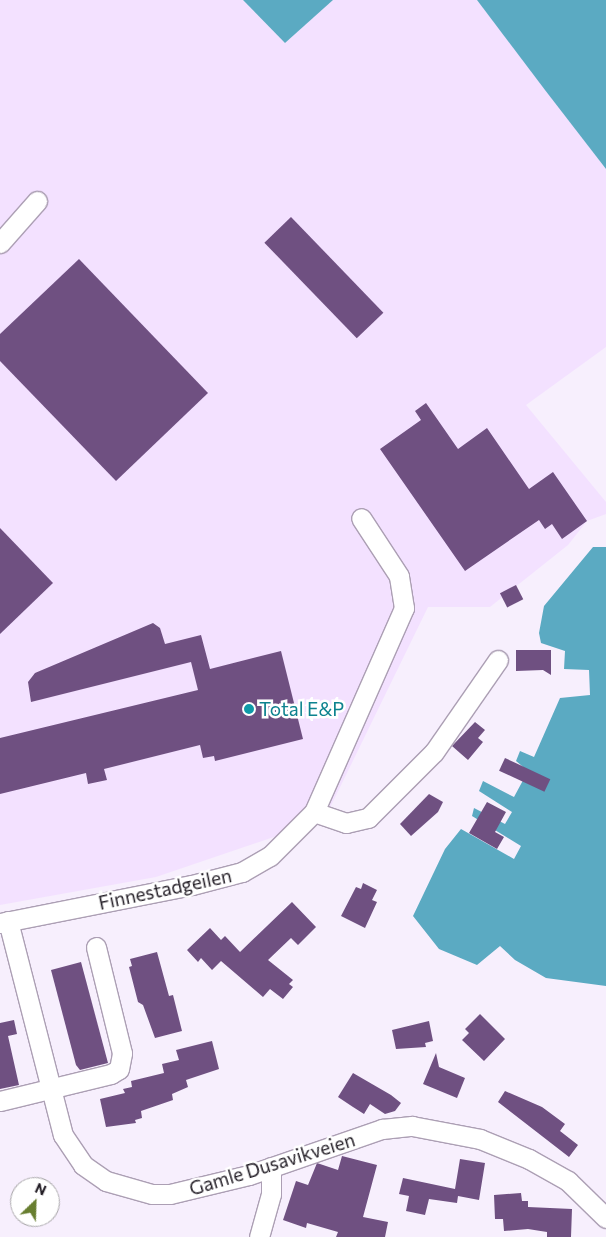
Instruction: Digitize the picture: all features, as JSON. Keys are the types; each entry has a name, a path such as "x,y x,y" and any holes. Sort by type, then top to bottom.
{"street":[{"path":"0,243 37,201"},
{"name":"Finnestadgeilen","path":"4,922 192,885 242,872 270,856 314,812 404,608 399,576 361,518"},
{"path":"314,812 346,823 368,818 434,752 498,660"},
{"name":"Gamle Dusavikveien","path":"4,922 52,1089 63,1135 83,1165 106,1181 152,1194 170,1194 271,1167 382,1129 433,1128 480,1139 529,1158 568,1181 606,1218"},
{"path":"0,1101 111,1074 119,1069 122,1062 118,1032 96,947"},
{"path":"261,1236 271,1194 271,1167"}],"shaded area":[{"path":"0,0 243,0 285,43 333,0 477,0 606,169 606,347 526,405 606,502 606,514 587,521 568,545 490,607 428,607 324,820 156,877 0,905"}],"water":[{"path":"243,0 333,0 285,43"},
{"path":"477,0 606,0 606,169 545,90"},
{"path":"593,547 606,547 606,986 546,978 515,960 500,946 477,965 439,949 413,916 445,849 461,829 514,859 521,846 472,816 474,808 505,824 512,812 479,791 483,781 514,797 528,771 516,761 520,751 534,757 560,698 590,695 589,670 564,669 565,651 541,643 539,633 544,606"}],"building":[{"path":"291,217 383,313 357,338 264,243"},
{"path":"79,259 208,393 116,481 0,361 0,334"},
{"path":"426,403 458,449 487,428 529,489 553,472 587,521 562,539 552,524 545,529 539,520 465,571 380,449 421,420 415,411"},
{"path":"0,528 53,583 0,634"},
{"path":"516,585 523,599 507,607 500,593"},
{"path":"153,623 160,628 165,644 201,635 210,669 281,651 303,739 215,761 214,756 203,758 200,745 104,769 107,780 88,784 86,773 0,794 0,738 198,690 191,662 31,702 28,682 35,673"},
{"path":"516,650 551,650 551,675 543,670 516,671"},
{"path":"475,722 485,730 478,738 483,742 468,760 452,746"},
{"path":"505,758 550,779 544,792 499,771"},
{"path":"429,794 443,802 438,812 411,836 400,824"},
{"path":"487,802 506,812 495,832 504,837 497,849 469,833"},
{"path":"363,883 377,890 372,900 377,902 365,928 341,916 356,887 361,889"},
{"path":"292,902 316,927 298,945 291,938 268,960 293,980 289,984 293,987 283,999 270,989 263,997 221,961 212,970 201,958 198,962 187,950 210,928 221,940 225,936 240,952"},
{"path":"157,952 169,996 173,995 182,1031 155,1038 143,1005 138,1002 129,967 132,966 130,959"},
{"path":"81,962 108,1063 80,1070 76,1065 51,970"},
{"path":"480,1014 505,1039 484,1061 462,1040 469,1033 465,1029"},
{"path":"14,1020 17,1034 8,1036 19,1085 0,1089 0,1023"},
{"path":"429,1021 433,1041 425,1043 426,1047 396,1049 392,1030"},
{"path":"212,1041 219,1069 186,1080 188,1087 172,1094 173,1100 141,1111 142,1118 135,1120 136,1123 106,1127 100,1099 125,1093 123,1089 132,1087 131,1081 164,1073 162,1064 179,1060 176,1050"},
{"path":"436,1053 439,1067 465,1078 457,1098 423,1084"},
{"path":"353,1073 401,1103 395,1111 385,1114 370,1104 364,1114 338,1097"},
{"path":"505,1091 542,1107 565,1124 560,1131 578,1145 569,1157 498,1102"},
{"path":"342,1156 377,1165 363,1217 388,1222 385,1237 336,1237 338,1232 307,1223 306,1228 283,1220 296,1181 308,1185 317,1163 338,1170"},
{"path":"460,1159 485,1163 479,1200 458,1196 457,1203 429,1199 425,1215 406,1211 409,1196 399,1194 403,1178 455,1189"},
{"path":"521,1193 522,1201 528,1201 528,1207 572,1209 571,1237 547,1237 547,1232 528,1229 504,1231 503,1219 495,1219 494,1195"}],"place":[{"name":"Total E&P","path":"249,709"}]}
